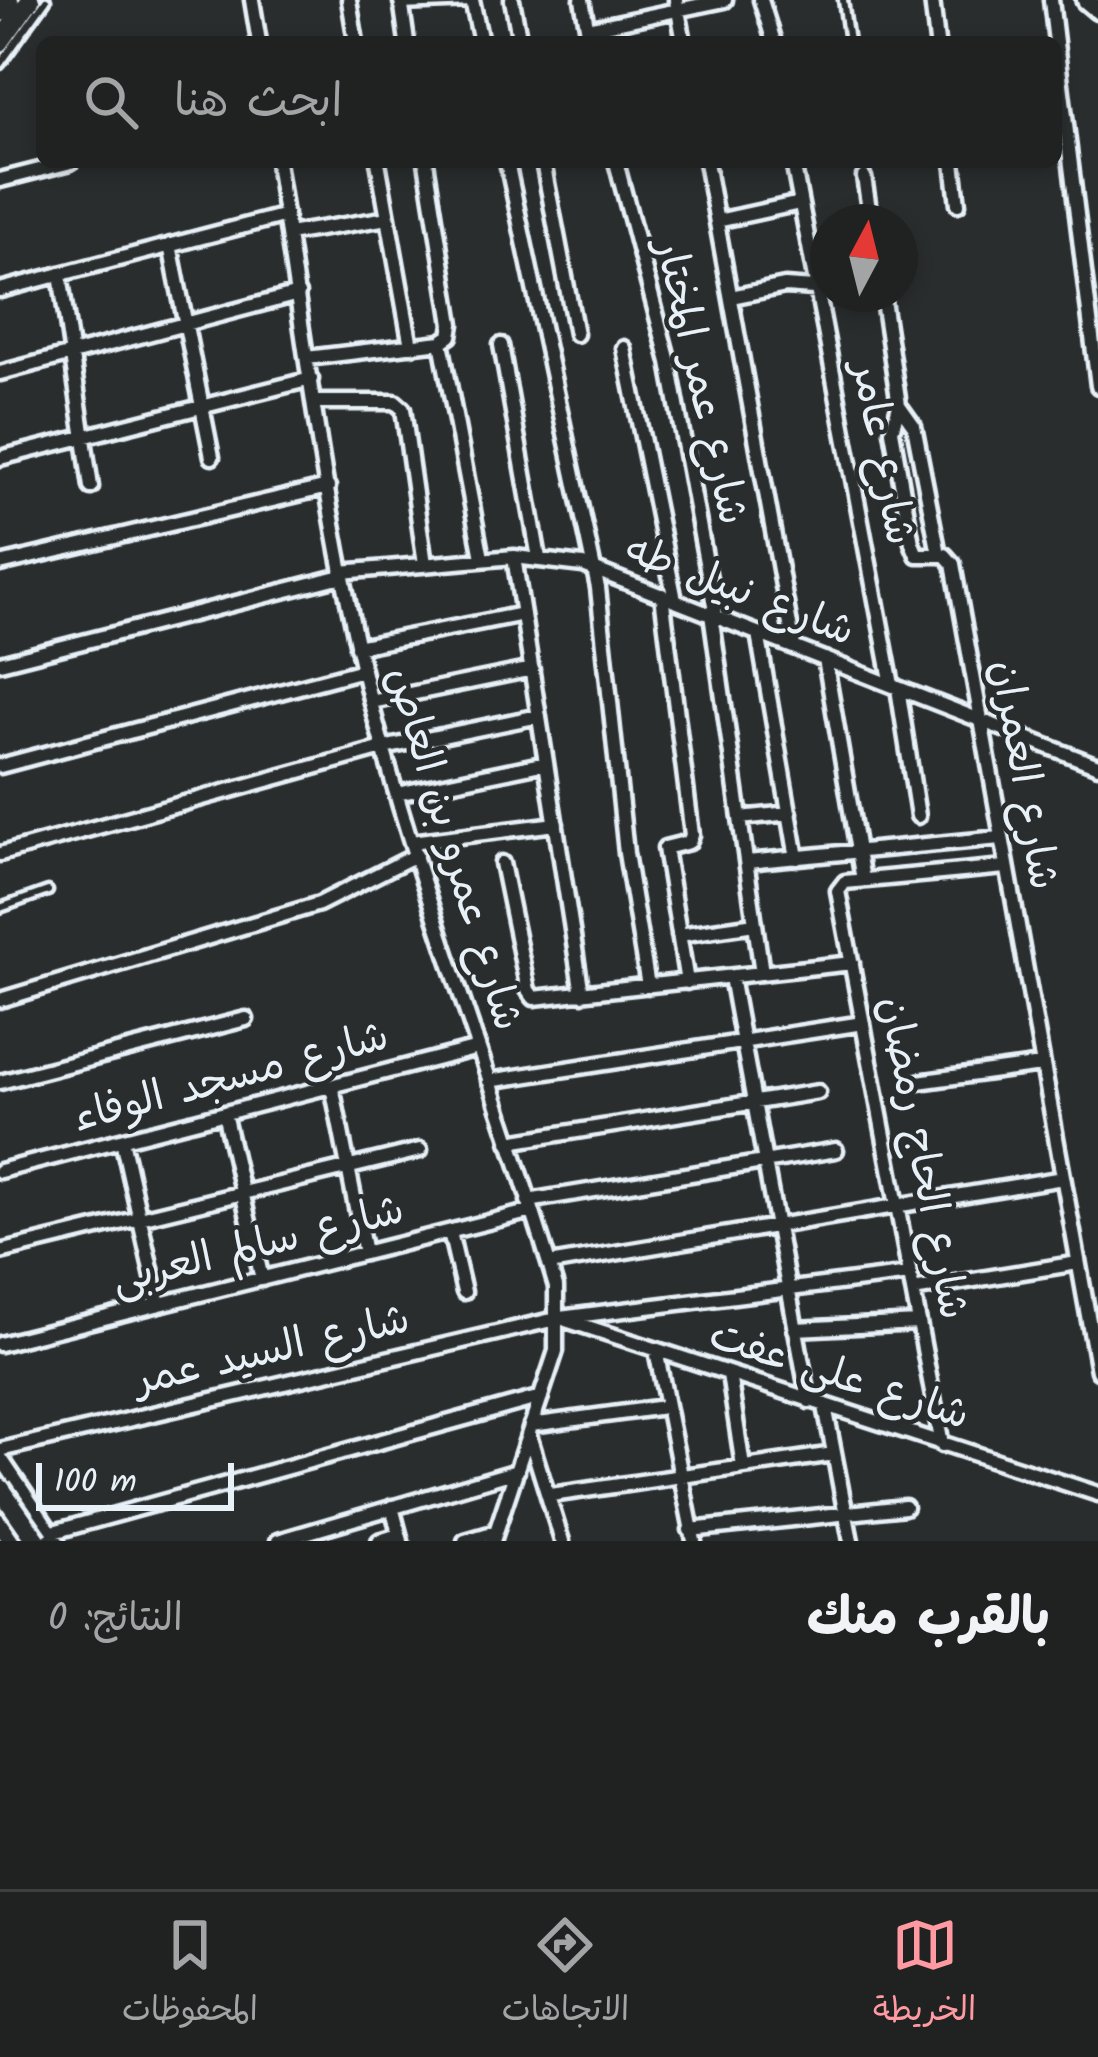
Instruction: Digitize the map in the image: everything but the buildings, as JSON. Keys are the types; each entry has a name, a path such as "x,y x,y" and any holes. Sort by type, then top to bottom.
{"main road":[{"path":"0,12 9,0"},
{"path":"0,41 30,0"},
{"path":"0,1488 48,1538"},
{"path":"0,1522 16,1541"}],"street":[{"path":"252,0 258,36"},
{"path":"349,0 355,36"},
{"path":"406,36 401,2 471,0 480,36"},
{"path":"512,0 519,36"},
{"path":"582,0 589,36 677,5 725,0"},
{"path":"761,0 772,36"},
{"path":"932,0 936,36"},
{"path":"1051,0 1055,36"},
{"path":"1086,0 1098,10"},
{"path":"677,5 683,36"},
{"path":"1062,91 1098,386"},
{"path":"0,180 47,168"},
{"name":"شارع عمرو بن العاص","path":"279,168 341,574 357,647 414,849 549,1264 560,1318 541,1397 495,1537"},
{"path":"379,168 411,346"},
{"path":"307,358 441,342 450,336 452,324 427,168"},
{"path":"508,168 594,570 626,853 648,986"},
{"path":"544,168 576,334"},
{"name":"شارع عمر المختار","path":"618,168 669,362 714,615 762,973"},
{"path":"707,168 794,647"},
{"name":"شارع عامر","path":"794,168 810,242"},
{"path":"954,168 958,204"},
{"path":"864,177 868,204"},
{"path":"717,221 800,203"},
{"path":"0,290 286,215"},
{"path":"289,234 388,218"},
{"path":"170,245 212,457"},
{"path":"60,274 91,487"},
{"path":"731,297 785,286 810,287"},
{"path":"0,373 298,294"},
{"name":"شارع عامر","path":"826,312 918,816"},
{"name":"شارع العمران","path":"886,312 899,405 892,431 914,550 922,556 939,554 953,564 1098,1371"},
{"path":"441,342 482,558"},
{"path":"501,345 539,558"},
{"path":"624,348 668,597 692,835 689,842 666,846 687,982"},
{"path":"0,458 311,379"},
{"path":"315,403 394,402 403,409 425,564"},
{"path":"899,405 914,426 939,554"},
{"path":"0,564 328,487"},
{"path":"514,557 582,994"},
{"name":"شارع نبيل طه","path":"2,663 341,574 482,558 539,558 594,570 668,597 1098,766"},
{"path":"357,647 523,614"},
{"path":"758,633 797,858"},
{"path":"0,643 2,663"},
{"path":"825,659 863,880 1005,867"},
{"path":"371,702 532,669"},
{"path":"0,766 363,670"},
{"path":"0,854 383,748 539,716"},
{"path":"397,794 546,763"},
{"path":"740,818 790,813"},
{"path":"0,1000 320,904 414,849 556,824"},
{"path":"747,862 1000,838"},
{"path":"502,863 526,983 534,998 852,963"},
{"name":"شارع الحاج رمضان","path":"863,880 842,884 838,891 942,1445"},
{"path":"679,935 755,924"},
{"path":"731,977 809,1401"},
{"path":"0,1082 246,1019"},
{"path":"489,1081 862,1023"},
{"name":"شارع مسجد الوفاء","path":"0,1172 478,1048"},
{"path":"917,1082 1041,1065"},
{"path":"332,1086 365,1253"},
{"path":"509,1142 818,1092"},
{"path":"224,1114 262,1279"},
{"path":"122,1140 159,1304"},
{"path":"0,1252 421,1150"},
{"name":"شارع سالم العربى","path":"0,1344 450,1232 530,1206 836,1150"},
{"path":"549,1264 896,1202 1063,1178"},
{"path":"450,1232 464,1292"},
{"path":"913,1290 1078,1263"},
{"name":"شارع السيد عمر","path":"0,1453 560,1318 910,1274"},
{"name":"شارع على عفت","path":"560,1318 1098,1494"},
{"path":"795,1329 919,1323"},
{"path":"656,1350 692,1535 905,1507"},
{"path":"729,1374 743,1467"},
{"path":"16,1541 48,1538 541,1397"},
{"path":"825,1406 851,1541"},
{"path":"562,1541 530,1430 664,1407"},
{"path":"0,1453 48,1538"},
{"path":"550,1495 834,1454"},
{"path":"278,1541 517,1471"},
{"path":"380,1541 400,1538 392,1508"},
{"path":"465,1541 495,1537"}],"lane":[{"path":"0,64 46,0"},
{"path":"843,0 848,36"},
{"path":"0,908 49,891"}]}
